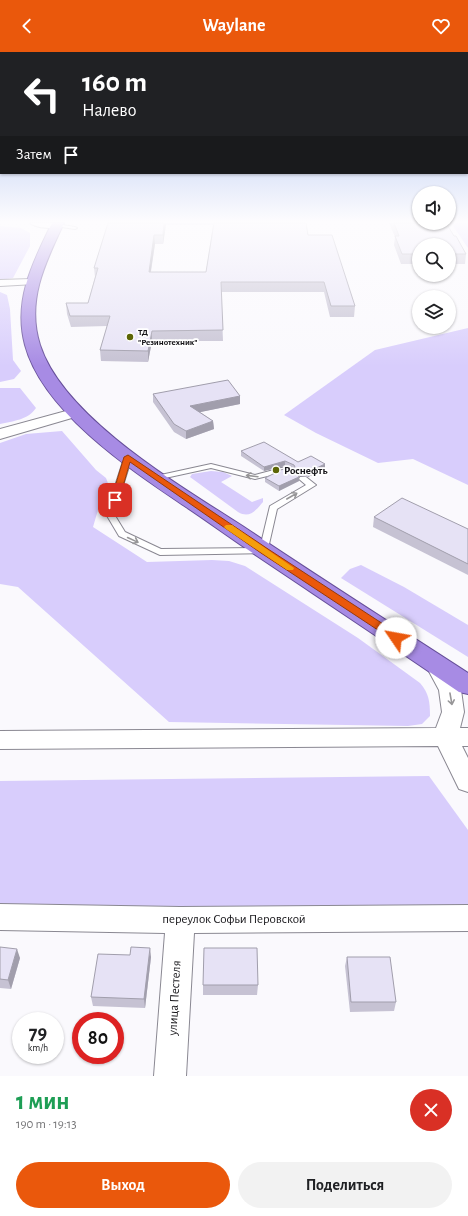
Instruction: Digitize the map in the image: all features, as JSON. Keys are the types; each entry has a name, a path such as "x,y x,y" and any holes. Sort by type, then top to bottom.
{"highway":[{"path":"36,271 31,282 28,296 30,334 32,342 39,361 55,387 77,412 101,435 156,478 468,685"}],"street":[{"path":"0,283 31,282"},
{"path":"0,434 77,412"},
{"path":"436,664 450,690 453,712 445,737 468,782"},
{"path":"0,740 468,737"},
{"name":"переулок Софьи Перовской","path":"0,917 180,920 468,918"},
{"name":"улица Пестеля","path":"170,1076 180,920"}],"lane":[{"path":"128,457 110,514 122,534 160,552 264,551 273,508 312,485 303,479"},
{"path":"156,478 211,466 255,477 285,468 289,471"}],"shaded area":[{"path":"0,271 17,271 13,278 0,280"},
{"path":"0,292 7,295 10,309 13,360 21,371 14,379 0,382"},
{"path":"468,328 468,485 413,459 378,463 316,433 284,415 375,350 443,334 456,334 456,331"},
{"path":"0,388 20,388 36,408 25,418 0,424"},
{"path":"62,431 96,470 106,478 111,491 98,510 93,527 147,562 212,560 229,561 245,566 358,638 420,683 428,698 430,716 422,724 408,726 169,722 18,587 0,584 0,443 26,434"},
{"path":"211,471 223,472 232,476 221,482 252,502 263,498 263,502 252,513 246,515 242,514 190,477 192,474"},
{"path":"361,565 404,587 468,625 468,657 341,578 350,569"},
{"path":"429,776 468,830 468,932 0,925 0,781"}],"building":[{"path":"97,271 206,272 206,271 344,271 355,306 331,306 324,282 221,282 223,330 152,331 148,351 100,350 110,316 70,316 66,303 88,303"},
{"path":"228,380 240,396 190,406 213,421 186,431 174,424 153,394"},
{"path":"264,442 298,462 311,456 325,464 308,472 300,471 298,474 299,477 279,486 265,478 275,473 273,472 284,469 290,470 295,467 294,465 285,461 264,467 241,451"},
{"path":"402,498 468,529 468,564 374,517"},
{"path":"0,947 17,949 8,980 0,979"},
{"path":"131,947 150,948 144,999 91,997 98,954 130,955"},
{"path":"204,948 257,948 258,985 203,985"},
{"path":"347,957 390,957 396,1002 351,1002"}],"slow traffic":[{"path":"229,527 290,568"}],"place":[{"name":"ТД \"Резинотехник\"","path":"130,337"},
{"name":"Роснефть","path":"276,470"}],"route":[{"path":"115,500 128,457 156,478 264,551 396,638"}]}
